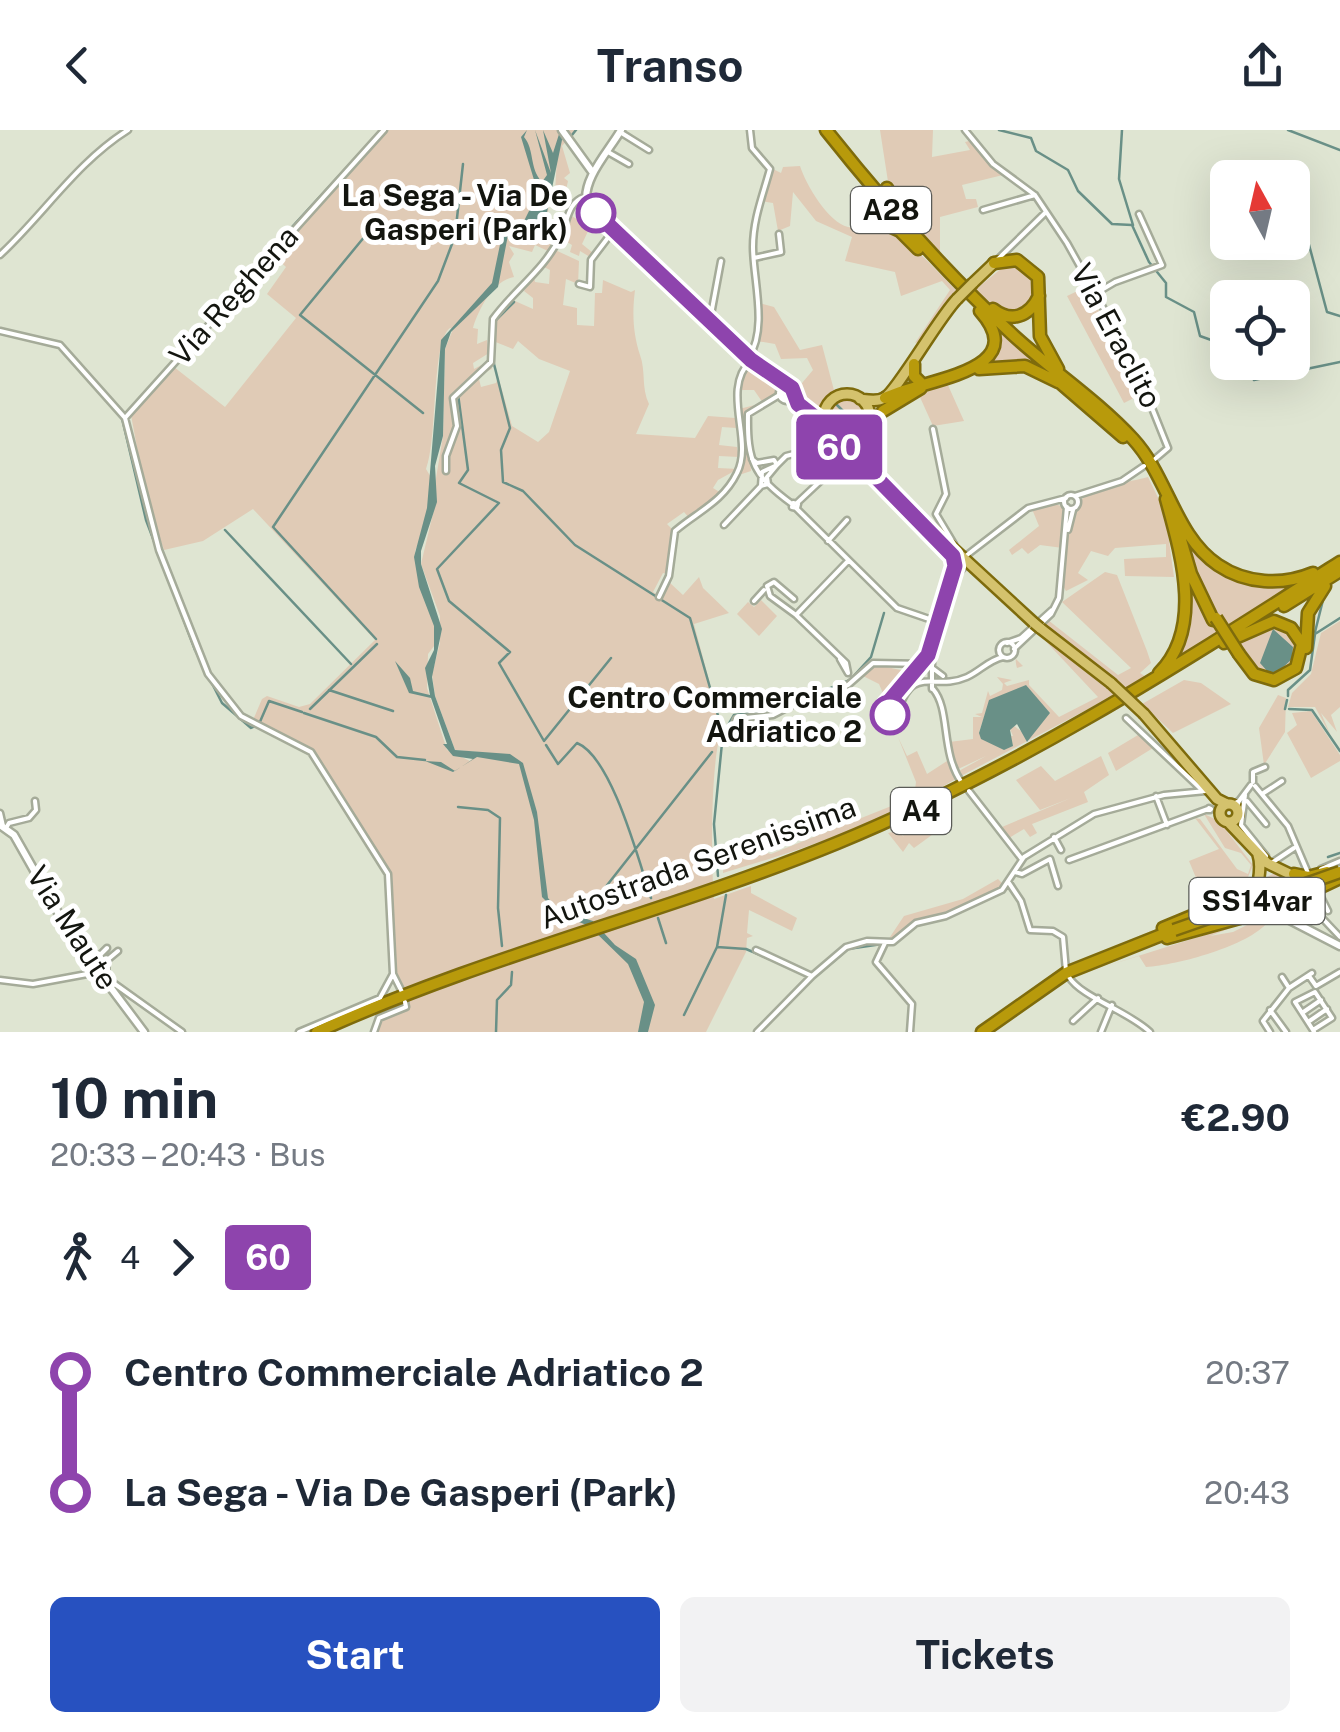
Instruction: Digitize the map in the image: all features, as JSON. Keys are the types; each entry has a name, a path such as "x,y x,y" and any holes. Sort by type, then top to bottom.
{"highway":[{"name":"A28","path":"824,130 963,289"},
{"name":"A28","path":"824,130 934,263 1128,441 1170,502"},
{"path":"888,188 926,249"},
{"path":"874,220 900,231 934,263"},
{"path":"994,263 1006,255 1034,270 1041,291 1042,342 1061,380"},
{"path":"963,289 996,312 1011,317 1030,311 1041,291"},
{"path":"885,398 901,388 980,365 995,352 992,326 963,289"},
{"path":"914,364 914,376 923,384"},
{"path":"883,411 920,388 989,367 1025,366 1061,380"},
{"path":"1170,502 1205,555 1237,575 1273,582 1296,579 1340,560"},
{"path":"1170,502 1199,588 1214,619 1256,679 1275,683 1289,678 1304,656 1314,598 1340,572"},
{"path":"1104,711 1162,670 1181,641 1185,600 1170,502"},
{"name":"Autostrada Serenissima","path":"317,1032 449,978 758,874 873,828 966,785 1104,711 1340,560"},
{"name":"Autostrada Serenissima","path":"611,924 785,868 915,814 1073,734 1340,572"},
{"path":"1210,651 1274,621 1291,628 1302,644 1296,668 1274,680 1254,674 1238,655"},
{"path":"1294,874 1308,878 1340,870"},
{"path":"1302,901 1340,870"},
{"name":"SS14var","path":"982,1032 1045,986 1127,946 1340,870"},
{"path":"1127,946 1245,894 1259,881"},
{"path":"1127,946 1265,911"},
{"name":"Autostrada Serenissima","path":"327,1032 582,934"}],"main road":[{"path":"620,131 593,173 583,200 782,391 826,426 848,458 867,468"},
{"path":"564,132 593,173"},
{"path":"807,412 816,415 843,395 885,398 899,384 928,335 963,289 994,263"},
{"path":"928,335 901,388 860,436 856,453 926,526 1037,626 1111,682 1144,714 1222,804 1237,832 1258,855 1294,874 1302,901 1301,922 1340,942"},
{"path":"860,398 868,409 869,424"},
{"path":"826,409 826,426"},
{"path":"834,436 860,436"},
{"name":"Via Maute","path":"3,826 144,1032"},
{"path":"1258,855 1256,898 1265,911 1340,942"},
{"path":"1259,881 1278,868"},
{"path":"1281,916 1302,901"}],"street":[{"path":"0,254 41,216 92,154 128,130"},
{"name":"Via Reghena","path":"125,418 384,130"},
{"path":"659,597 669,576 675,532 714,504 738,471 739,387 756,334 757,206 770,169 752,148 750,130"},
{"name":"Via Eraclito","path":"965,130 993,164 1035,196 1124,342 1166,437 1168,448 1154,460"},
{"path":"620,131 649,150"},
{"path":"608,152 629,164"},
{"path":"983,210 1035,196"},
{"path":"446,471 457,426 452,398 491,362 493,319 524,288 583,200"},
{"path":"1006,255 1044,210"},
{"path":"1093,295 1114,282 1162,265 1139,214"},
{"path":"578,284 590,287 591,260 614,230"},
{"path":"754,258 782,252 779,234"},
{"path":"710,321 721,261"},
{"path":"0,331 60,345 125,418 154,537 208,674 229,704 257,726 311,752 388,874 394,974 402,992"},
{"path":"782,391 748,414 751,457 761,482 795,505 904,612 934,621"},
{"path":"933,429 946,494 936,512 955,545"},
{"path":"795,505 834,464 848,458 860,436"},
{"path":"768,484 767,476 786,456 821,447"},
{"path":"834,464 839,448"},
{"path":"751,457 755,463 773,460 777,466"},
{"path":"724,525 761,482 763,471 777,466"},
{"path":"1066,504 1144,466"},
{"path":"729,738 736,719 773,715 802,700 828,695 848,685 872,663 933,669 958,678 1001,654 1010,657 1056,607 1076,499"},
{"path":"901,501 955,560 989,583"},
{"path":"967,555 1028,508 1054,501 1074,508"},
{"path":"1066,504 1067,534"},
{"path":"828,541 847,520"},
{"path":"937,532 942,525"},
{"path":"926,526 967,555 989,583"},
{"path":"971,562 976,550"},
{"path":"932,689 934,621 955,560"},
{"path":"796,615 848,561"},
{"path":"933,644 954,578 964,567"},
{"path":"754,601 774,582 794,600"},
{"path":"766,588 840,659"},
{"path":"934,621 936,630 928,655 888,704 888,715 898,710 906,689 932,680 965,678 1001,654 1008,643 1021,638 1056,607"},
{"path":"1008,643 1014,649"},
{"path":"915,668 916,676 940,699 947,756 962,783"},
{"path":"888,704 898,710"},
{"path":"1126,718 1222,804 1270,861 1295,847"},
{"path":"1265,766 1253,772 1253,784 1288,826 1308,873 1340,870"},
{"path":"1262,794 1282,781"},
{"path":"1068,860 1222,804 1253,784"},
{"path":"969,791 1022,859"},
{"path":"1156,796 1167,824"},
{"path":"757,1032 846,948 868,941 896,940 916,923 991,896 1009,883 1022,859 1094,814 1156,796 1222,804 1266,824"},
{"path":"0,812 3,826 29,818 36,810 35,801"},
{"path":"1054,837 1061,850"},
{"path":"1015,872 1022,874 1050,859 1058,886"},
{"path":"1009,883 1021,901 1030,930 1053,931 1062,938 1067,973 1076,987 1112,1005 1150,1032"},
{"path":"1318,891 1328,910 1325,920"},
{"path":"1302,901 1325,920 1340,942"},
{"path":"885,943 876,962 912,1004 910,1032"},
{"path":"100,973 106,948"},
{"path":"756,950 812,976"},
{"path":"100,973 108,958 118,952"},
{"path":"1270,1032 1262,1020 1289,988 1310,974 1316,986 1340,972"},
{"path":"0,980 33,984 100,973"},
{"path":"300,1032 380,998 394,974"},
{"path":"1282,977 1289,988"},
{"path":"114,988 182,1032"},
{"path":"1315,992 1327,1010 1332,1018 1314,1031 1296,1002 1315,992"},
{"path":"1073,1021 1098,998"},
{"path":"1302,1013 1321,1000"},
{"path":"374,1032 379,1018 406,1007 405,1002"},
{"path":"1101,1032 1112,1005"},
{"path":"1270,1010 1286,1032"},
{"path":"1308,1022 1327,1010"}],"shaded area":[{"path":"388,130 576,130 562,146 570,173 564,178 568,181 566,190 555,192 557,159 552,174 546,220 562,226 548,251 535,245 532,252 509,246 514,254 509,262 514,277 492,291 478,315 473,328 478,329 477,344 487,340 489,353 473,363 474,369 489,361 492,369 478,375 481,387 496,383 498,376 512,426 538,442 549,432 570,371 539,359 518,341 513,349 493,341 494,319 515,301 533,309 533,298 524,291 534,277 535,282 549,284 550,270 542,266 553,249 579,261 578,284 566,279 563,305 577,308 577,325 594,326 595,293 602,293 603,280 631,292 635,290 633,315 649,404 636,434 695,438 708,416 735,418 736,428 722,427 719,445 737,447 739,457 719,456 718,468 738,469 718,480 713,488 721,493 690,519 684,512 667,524 674,531 668,574 663,573 653,592 661,597 669,582 683,595 699,577 703,588 729,613 694,624 722,729 713,788 714,899 751,886 751,893 797,918 792,931 749,910 747,933 753,936 747,938 746,952 706,1032 377,1032 382,1018 409,1008 395,971 389,870 326,776 314,750 253,720 267,696 299,707 310,704 375,640 253,509 203,541 164,550 147,501 131,415 174,367 225,407 296,318 267,294 286,267 275,257","holes":["450,328 453,329 445,349 443,436 435,484 426,469 440,352","436,501 421,564 440,616 440,643 432,674 435,696 455,750 478,752 470,761 447,750 427,688 428,654 437,642 433,610 415,551"]},
{"path":"880,130 933,130 932,157 970,150 965,142 969,141 1003,175 962,185 966,199 976,199 978,207 940,217 940,258 904,216 889,188"},
{"path":"800,166 826,211 840,224 893,233 958,292 919,342 915,343 950,290 942,281 901,296 895,272 845,261 852,237 816,221 793,192 790,226 778,231 773,203 760,201 773,169 781,173 783,167"},
{"path":"570,215 590,227 582,244 593,253 590,257 580,251 579,256 570,252 572,245 562,239"},
{"path":"1013,267 1029,274 1034,297 1021,312 1002,312 975,290 1002,268"},
{"path":"1086,287 1144,393 1124,403 1067,296"},
{"path":"759,303 774,307 800,350 822,345 835,394 819,413 798,398 797,389 813,370 807,358 781,359 775,344 757,341"},
{"path":"995,325 1039,366 986,363 995,354"},
{"path":"751,363 779,393 775,400 746,414 751,471 739,475 742,451 746,449 739,409 763,403 754,390 741,390 742,374"},
{"path":"947,383 964,421 933,426 919,395"},
{"path":"847,398 861,404 867,418 861,432 847,438 833,432 827,418 833,404"},
{"path":"1148,477 1165,512 1174,577 1125,576 1124,559 1166,557 1166,544 1115,548 1108,556 1091,551 1078,573 1088,580 1066,591 1063,586 1069,524 1079,503 1100,489"},
{"path":"1051,503 1061,506 1066,514 1063,548 1040,545 1028,554 1022,548 1012,555 1009,550 1039,526 1032,509"},
{"path":"1187,540 1236,576 1306,580 1227,630 1195,574"},
{"path":"1183,564 1219,636 1169,668 1181,646"},
{"path":"1105,572 1117,575 1151,663 1140,673 1146,677 1114,700 1111,697 959,777 957,772 986,756 956,770 949,742 973,739 973,717 982,717 975,714 982,713 988,691 990,696 1002,690 1003,684 997,677 1012,680 1004,683 1007,686 1029,680 1029,685 1059,717 1098,697 1037,632 1020,647 1048,620 1118,675 1131,668 1062,602","holes":["1024,686 1050,713 1021,731 1014,726 1010,729 1013,736 979,732 988,706"]},
{"path":"761,600 777,616 759,636 737,614 748,602 754,607"},
{"path":"1340,621 1340,707 1331,715 1337,732 1321,713 1331,736 1315,707 1288,707 1292,693 1311,674 1321,633"},
{"path":"1279,624 1297,639 1299,656 1283,677 1258,674 1234,642"},
{"path":"877,665 910,672 878,708 885,698 879,684 863,676"},
{"path":"1184,680 1201,683 1231,704 1173,733 1142,704"},
{"path":"1278,695 1286,698 1285,732 1264,765 1259,728"},
{"path":"1311,711 1340,755 1340,761 1311,778 1287,733 1297,725 1292,713"},
{"path":"1138,735 1153,748 1116,771 1108,753"},
{"path":"898,737 907,756 917,751 927,774 947,761 957,778 873,821 723,873 724,858 747,854 748,836 773,826 756,839 760,851 771,854 914,797 916,782"},
{"path":"1101,756 1109,775 1084,792 1088,802 1032,824 1037,833 1030,837 1024,829 1009,838 1002,827 1071,798 1040,810 1016,780 1041,766 1055,781"},
{"path":"936,809 947,824 914,848 909,843 903,852 888,833 898,831 904,837 898,827"},
{"path":"1204,814 1228,825 1240,846 1225,829 1253,865 1244,887 1222,895 1216,879 1199,885 1189,861 1219,849 1195,818 1200,819 1237,869 1248,874 1251,865 1241,853 1225,848"},
{"path":"1279,873 1292,879 1298,892 1292,905 1279,911 1266,905 1260,892 1266,879"},
{"path":"998,879 1004,885 1001,889 946,914 916,921 888,940 904,916 963,899"},
{"path":"1255,921 1268,922 1245,939 1212,953 1146,967 1139,956 1103,967 1246,922 1210,936 1233,932"}],"water":[{"path":"527,130 524,137 542,182 547,175 535,130 551,173 543,130 553,153 560,131 569,130 562,140 544,227 536,237 517,229 508,235 498,287 451,332 445,349 443,436 435,466 437,502 421,551 421,564 442,629 432,677 435,696 455,750 510,754 523,763 537,812 548,898 558,910 593,921 615,945 636,959 655,1005 648,1032 638,1032 644,1002 628,964 589,926 559,914 542,897 534,820 519,764 477,757 461,767 473,759 453,756 443,744 447,744 431,698 409,693 395,661 410,678 413,691 430,695 425,668 434,650 434,626 419,587 414,557 427,508 441,340 492,283 502,235 524,221 538,193 521,137"},
{"path":"1273,629 1293,647 1292,659 1278,672 1268,672 1260,663"},
{"path":"1026,685 1050,713 1027,742 1017,724 1010,730 1013,746 1004,750 981,739 979,733 989,700"},
{"path":"425,761 441,762 453,772"}],"waterway":[{"path":"270,251 381,130"},
{"path":"572,135 576,130"},
{"path":"999,130 1031,138 1036,151 1068,170 1078,191 1112,224 1132,225 1149,262 1166,283 1166,297 1194,312 1200,336 1214,341 1221,368 1232,376 1248,371 1254,380 1340,362"},
{"path":"1122,130 1119,179 1133,225"},
{"path":"1288,130 1340,150"},
{"path":"376,639 273,527 438,281 455,236 463,164"},
{"path":"370,230 300,315 423,413"},
{"path":"1310,248 1327,312 1340,316"},
{"path":"150,388 267,254"},
{"path":"494,322 514,302"},
{"path":"493,360 510,428 501,450 503,482 523,491 575,545 690,618 723,733 714,824 718,876"},
{"path":"458,394 468,470 459,483 499,503 437,569 449,601 510,652 499,663 544,741 611,658"},
{"path":"837,405 861,429"},
{"path":"122,418 146,520 195,650"},
{"path":"225,530 351,664"},
{"path":"1315,632 1323,600"},
{"path":"792,704 850,680 871,657 884,613"},
{"path":"1288,696 1288,690 1310,670 1315,634 1340,618"},
{"path":"310,709 377,644"},
{"path":"196,652 222,703 251,728 259,724 269,701 302,712"},
{"path":"329,690 393,711"},
{"path":"1285,709 1287,700"},
{"path":"1289,709 1312,710 1340,751"},
{"path":"724,732 734,715 780,710"},
{"path":"304,713 376,737 397,757 425,760"},
{"path":"546,745 558,764 577,743 602,768 623,812 651,898"},
{"path":"593,903 712,752"},
{"path":"458,807 488,810 500,818 498,908 502,946"},
{"path":"1328,857 1340,853"},
{"path":"684,1015 717,947 726,895"},
{"path":"658,918 666,943"},
{"path":"815,977 848,949 882,944"},
{"path":"717,947 746,949 772,960"},
{"path":"496,1032 497,1000 511,985 512,972"}],"bus line":[{"name":"60","path":"596,213 751,360 782,385 792,388 798,404 826,426 842,453 867,468 953,556 955,566 929,652 886,705 890,715"}],"place":[{"name":"La Sega - Via De Gasperi (Park)","path":"596,213"},
{"name":"Centro Commerciale Adriatico 2","path":"890,715"}]}
